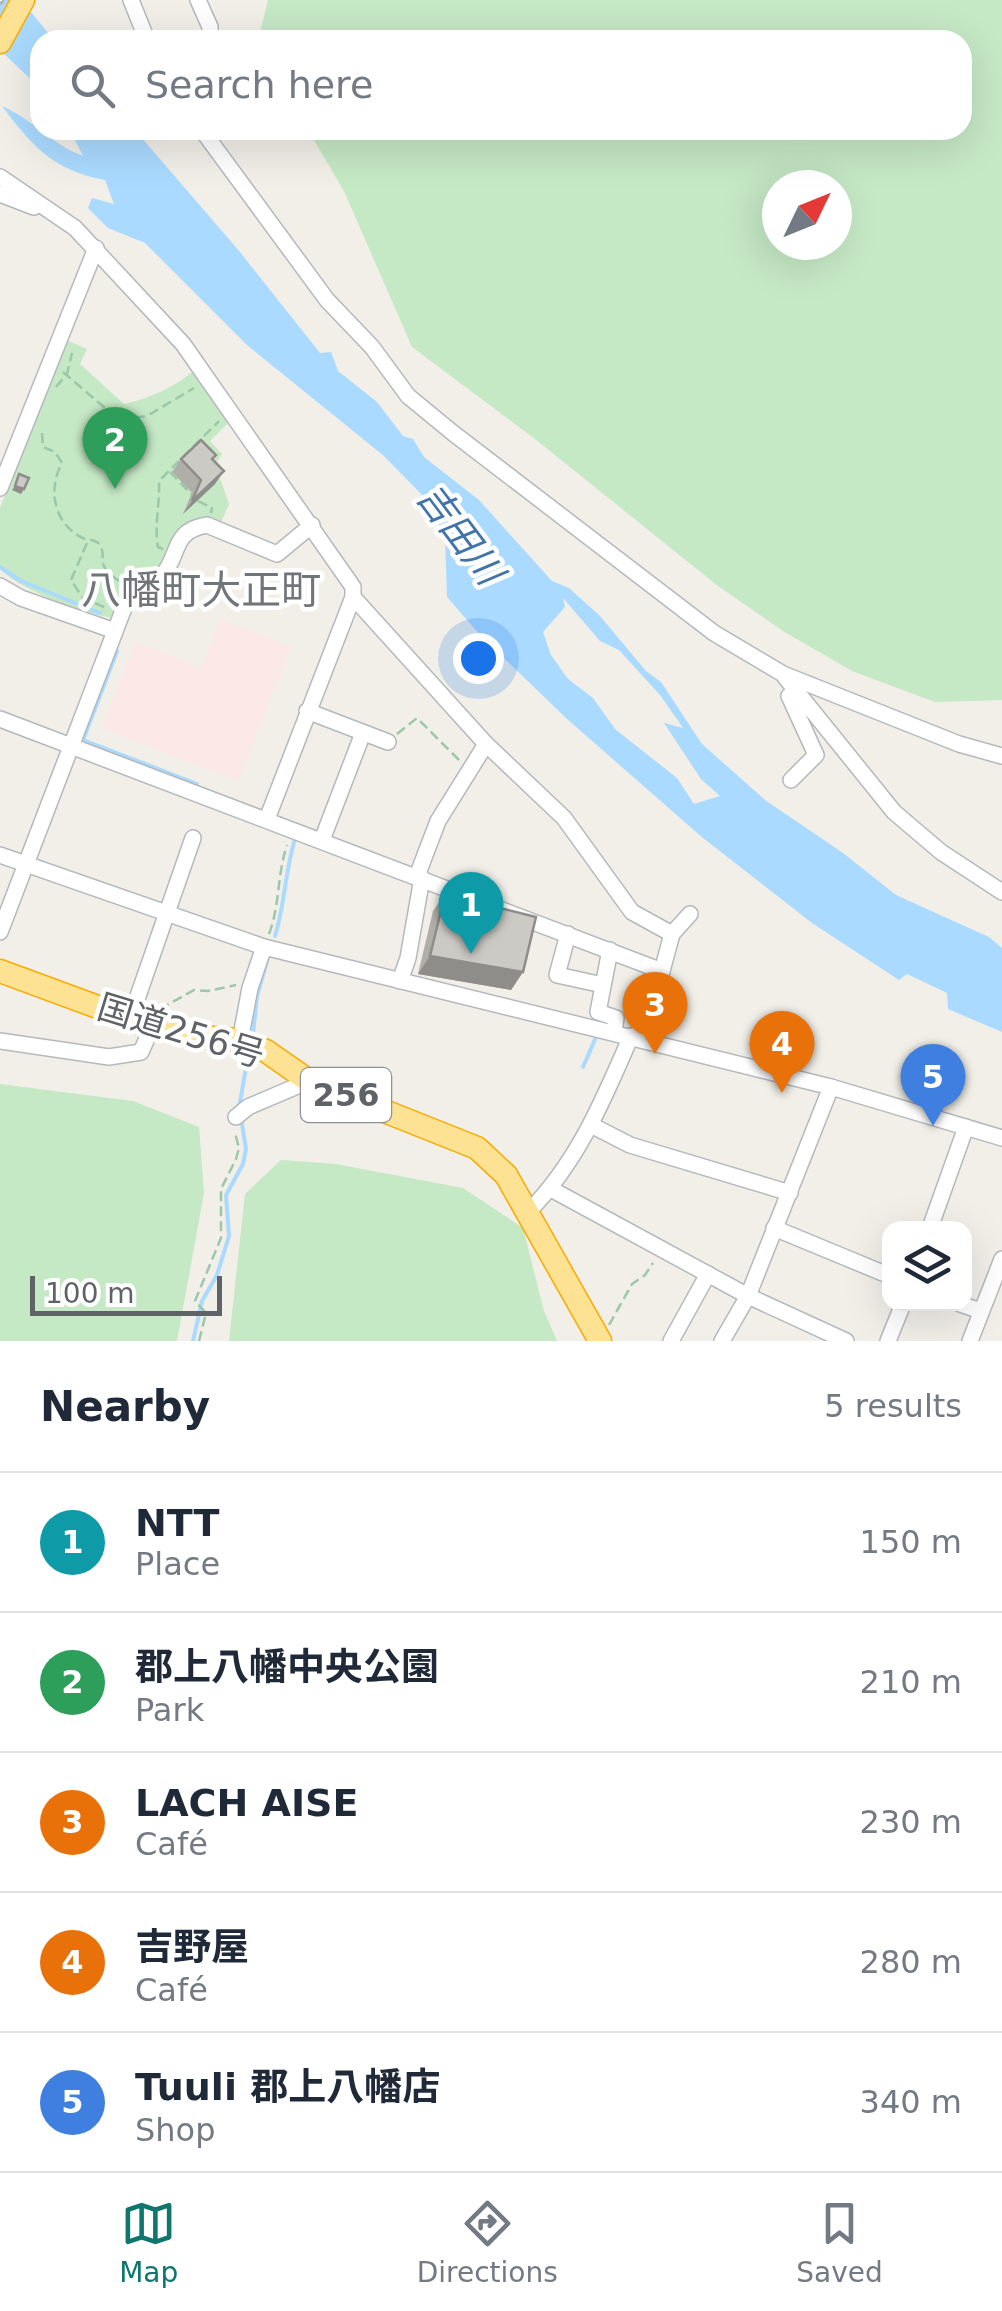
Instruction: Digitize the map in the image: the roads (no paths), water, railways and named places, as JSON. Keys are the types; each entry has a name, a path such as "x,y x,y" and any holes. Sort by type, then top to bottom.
{"highway":[{"path":"0,42 22,0"},
{"name":"国道256号","path":"0,971 140,1023 189,1036 240,1041 266,1051 309,1080 477,1148 506,1174 604,1334"}],"street":[{"path":"132,0 142,30"},
{"path":"198,0 210,30"},
{"path":"209,140 327,300 372,347 408,396 673,604 714,634 783,674 959,744 1002,756"},
{"path":"0,178 48,209 96,248 183,344 352,587 353,596 267,820"},
{"path":"0,194 48,209"},
{"path":"0,488 96,248"},
{"path":"0,932 118,623 134,592 158,580 186,532 207,525 277,554 312,525"},
{"path":"0,586 22,598 118,623"},
{"path":"353,596 486,744 564,818 632,912 672,934"},
{"path":"783,674 894,812 941,852 1002,892"},
{"path":"791,780 816,756 789,696 796,690"},
{"path":"307,711 388,742"},
{"path":"0,719 662,971"},
{"path":"322,840 363,733"},
{"path":"400,981 408,958 420,877 438,821 486,744"},
{"path":"0,1041 109,1057 141,1052 140,1023 166,914 193,838"},
{"path":"0,854 264,947 831,1087 1002,1138"},
{"path":"528,1211 551,1189 591,1125 662,971 672,934 690,914"},
{"path":"568,934 558,974 603,986"},
{"path":"240,1041 252,981 264,947"},
{"path":"610,950 598,1012 616,1018 614,1032"},
{"path":"242,1112 309,1080"},
{"path":"722,1341 748,1296 831,1087"},
{"path":"591,1125 630,1145 790,1194"},
{"path":"932,1221 966,1127"},
{"path":"551,1189 748,1296 846,1341"},
{"path":"774,1228 882,1273"},
{"path":"970,1341 1002,1260"},
{"path":"671,1341 708,1274"},
{"path":"972,1309 981,1312"},
{"path":"888,1341 900,1311"}],"water":[{"path":"0,0 21,0 46,30 30,30 30,78 0,50"},
{"path":"2,106 30,122 30,140 13,121"},
{"name":"吉田川","path":"30,140 54,140 83,156 75,140 144,140 320,353 331,352 338,371 377,402 403,436 413,439 424,457 479,500 552,581 569,588 600,616 646,671 661,682 702,744 765,800 896,895 989,937 1002,948 1002,1032 948,1009 947,993 907,974 899,980 812,923 703,838 567,719 481,636 447,597 445,537 423,496 384,456 247,345 145,243 108,228 88,208 92,198 114,204 105,180 71,170","holes":["563,598 600,641 619,650 660,695 683,728 664,723 701,779 720,796 694,804 677,778 615,729 593,698 568,679 551,655 543,632 565,607"]}],"waterway":[{"path":"0,567 21,581 100,613"},
{"path":"117,651 83,740 197,784"},
{"path":"275,936 295,839"},
{"path":"253,1034 257,996 268,958"},
{"path":"583,1067 597,1035"},
{"path":"239,1108 248,1056"},
{"path":"193,1341 202,1301 217,1275 229,1236 226,1195 243,1164 246,1149 241,1118"}],"place":[{"name":"郡上八幡中央公園","path":"115,489"},
{"name":"NTT","path":"471,954"},
{"name":"LACH AISE","path":"655,1054"},
{"name":"吉野屋","path":"782,1093"},
{"name":"Tuuli 郡上八幡店","path":"933,1126"}],"district":[{"name":"八幡町大正町","path":"201,590"}]}
